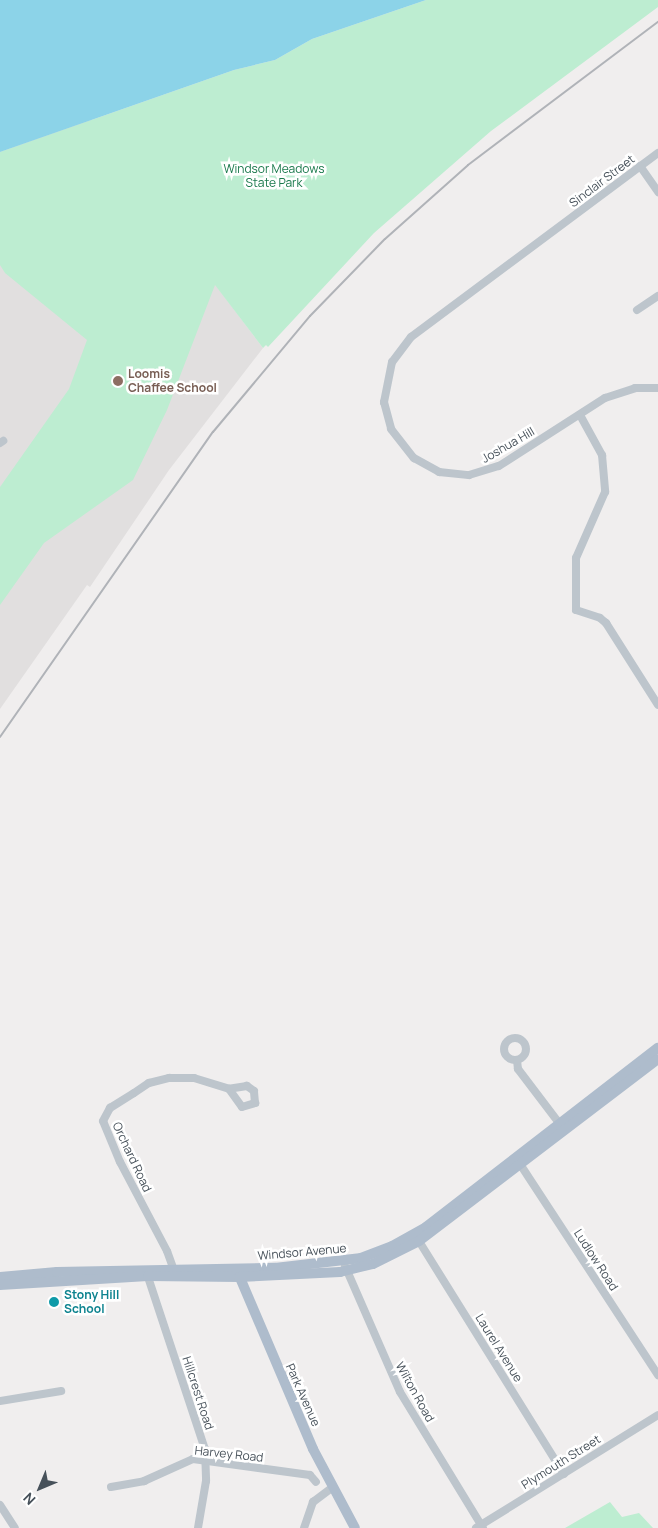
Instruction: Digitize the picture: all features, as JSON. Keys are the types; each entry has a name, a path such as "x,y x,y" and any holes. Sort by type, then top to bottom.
{"main road":[{"name":"Windsor Avenue","path":"0,1277 146,1273 238,1273 346,1267 392,1246 417,1238 562,1127 658,1048"},
{"name":"Windsor Avenue","path":"562,1127 658,1059"},
{"name":"Windsor Avenue","path":"0,1285 146,1273"},
{"name":"Park Avenue","path":"238,1273 333,1487 355,1528"}],"street":[{"name":"Sinclair Street","path":"559,227 658,153"},
{"path":"640,166 658,192"},
{"name":"Joshua Hill","path":"559,227 411,337 392,362 384,402 391,429 407,452 430,469 458,475 481,473 499,466 616,394 635,388 658,388"},
{"path":"637,310 658,296"},
{"path":"580,415 602,455 606,492 576,558 576,610 600,618 606,623 658,705"},
{"path":"517,1060 518,1069 562,1127"},
{"name":"Orchard Road","path":"175,1274 120,1162 103,1121 110,1108 158,1081 194,1078 229,1089"},
{"name":"Ludlow Road","path":"518,1161 658,1375"},
{"name":"Laurel Avenue","path":"417,1238 564,1474"},
{"name":"Wilton Road","path":"346,1267 400,1392 480,1527"},
{"name":"Hillcrest Road","path":"146,1273 205,1449 206,1481 198,1528"},
{"path":"0,1401 61,1391"},
{"name":"Plymouth Street","path":"480,1527 658,1415"},
{"name":"Harvey Road","path":"110,1487 144,1481 192,1459 310,1475 316,1482"},
{"path":"304,1528 313,1502 333,1487"},
{"path":"0,1505 15,1528"}],"shaded area":[{"name":"Loomis Chaffee School","path":"91,119 263,348 169,470 90,587 87,585 0,709 0,152"}],"green space":[{"name":"Windsor Meadows State Park","path":"426,0 658,0 658,7 491,131 374,233 268,347 266,345 263,348 215,285 167,410 133,480 44,543 0,605 0,487 69,389 87,340 5,273 0,265 0,152 234,70 275,60 312,39"},
{"path":"610,1502 622,1517 639,1513 653,1528 565,1528"}],"water":[{"path":"0,0 426,0 312,39 275,60 234,70 0,152"}],"railway":[{"path":"0,737 213,432 310,316 385,239 468,165 658,22"}],"place":[{"name":"Loomis Chaffee School","path":"118,381"},
{"name":"Stony Hill School","path":"54,1302"}]}
